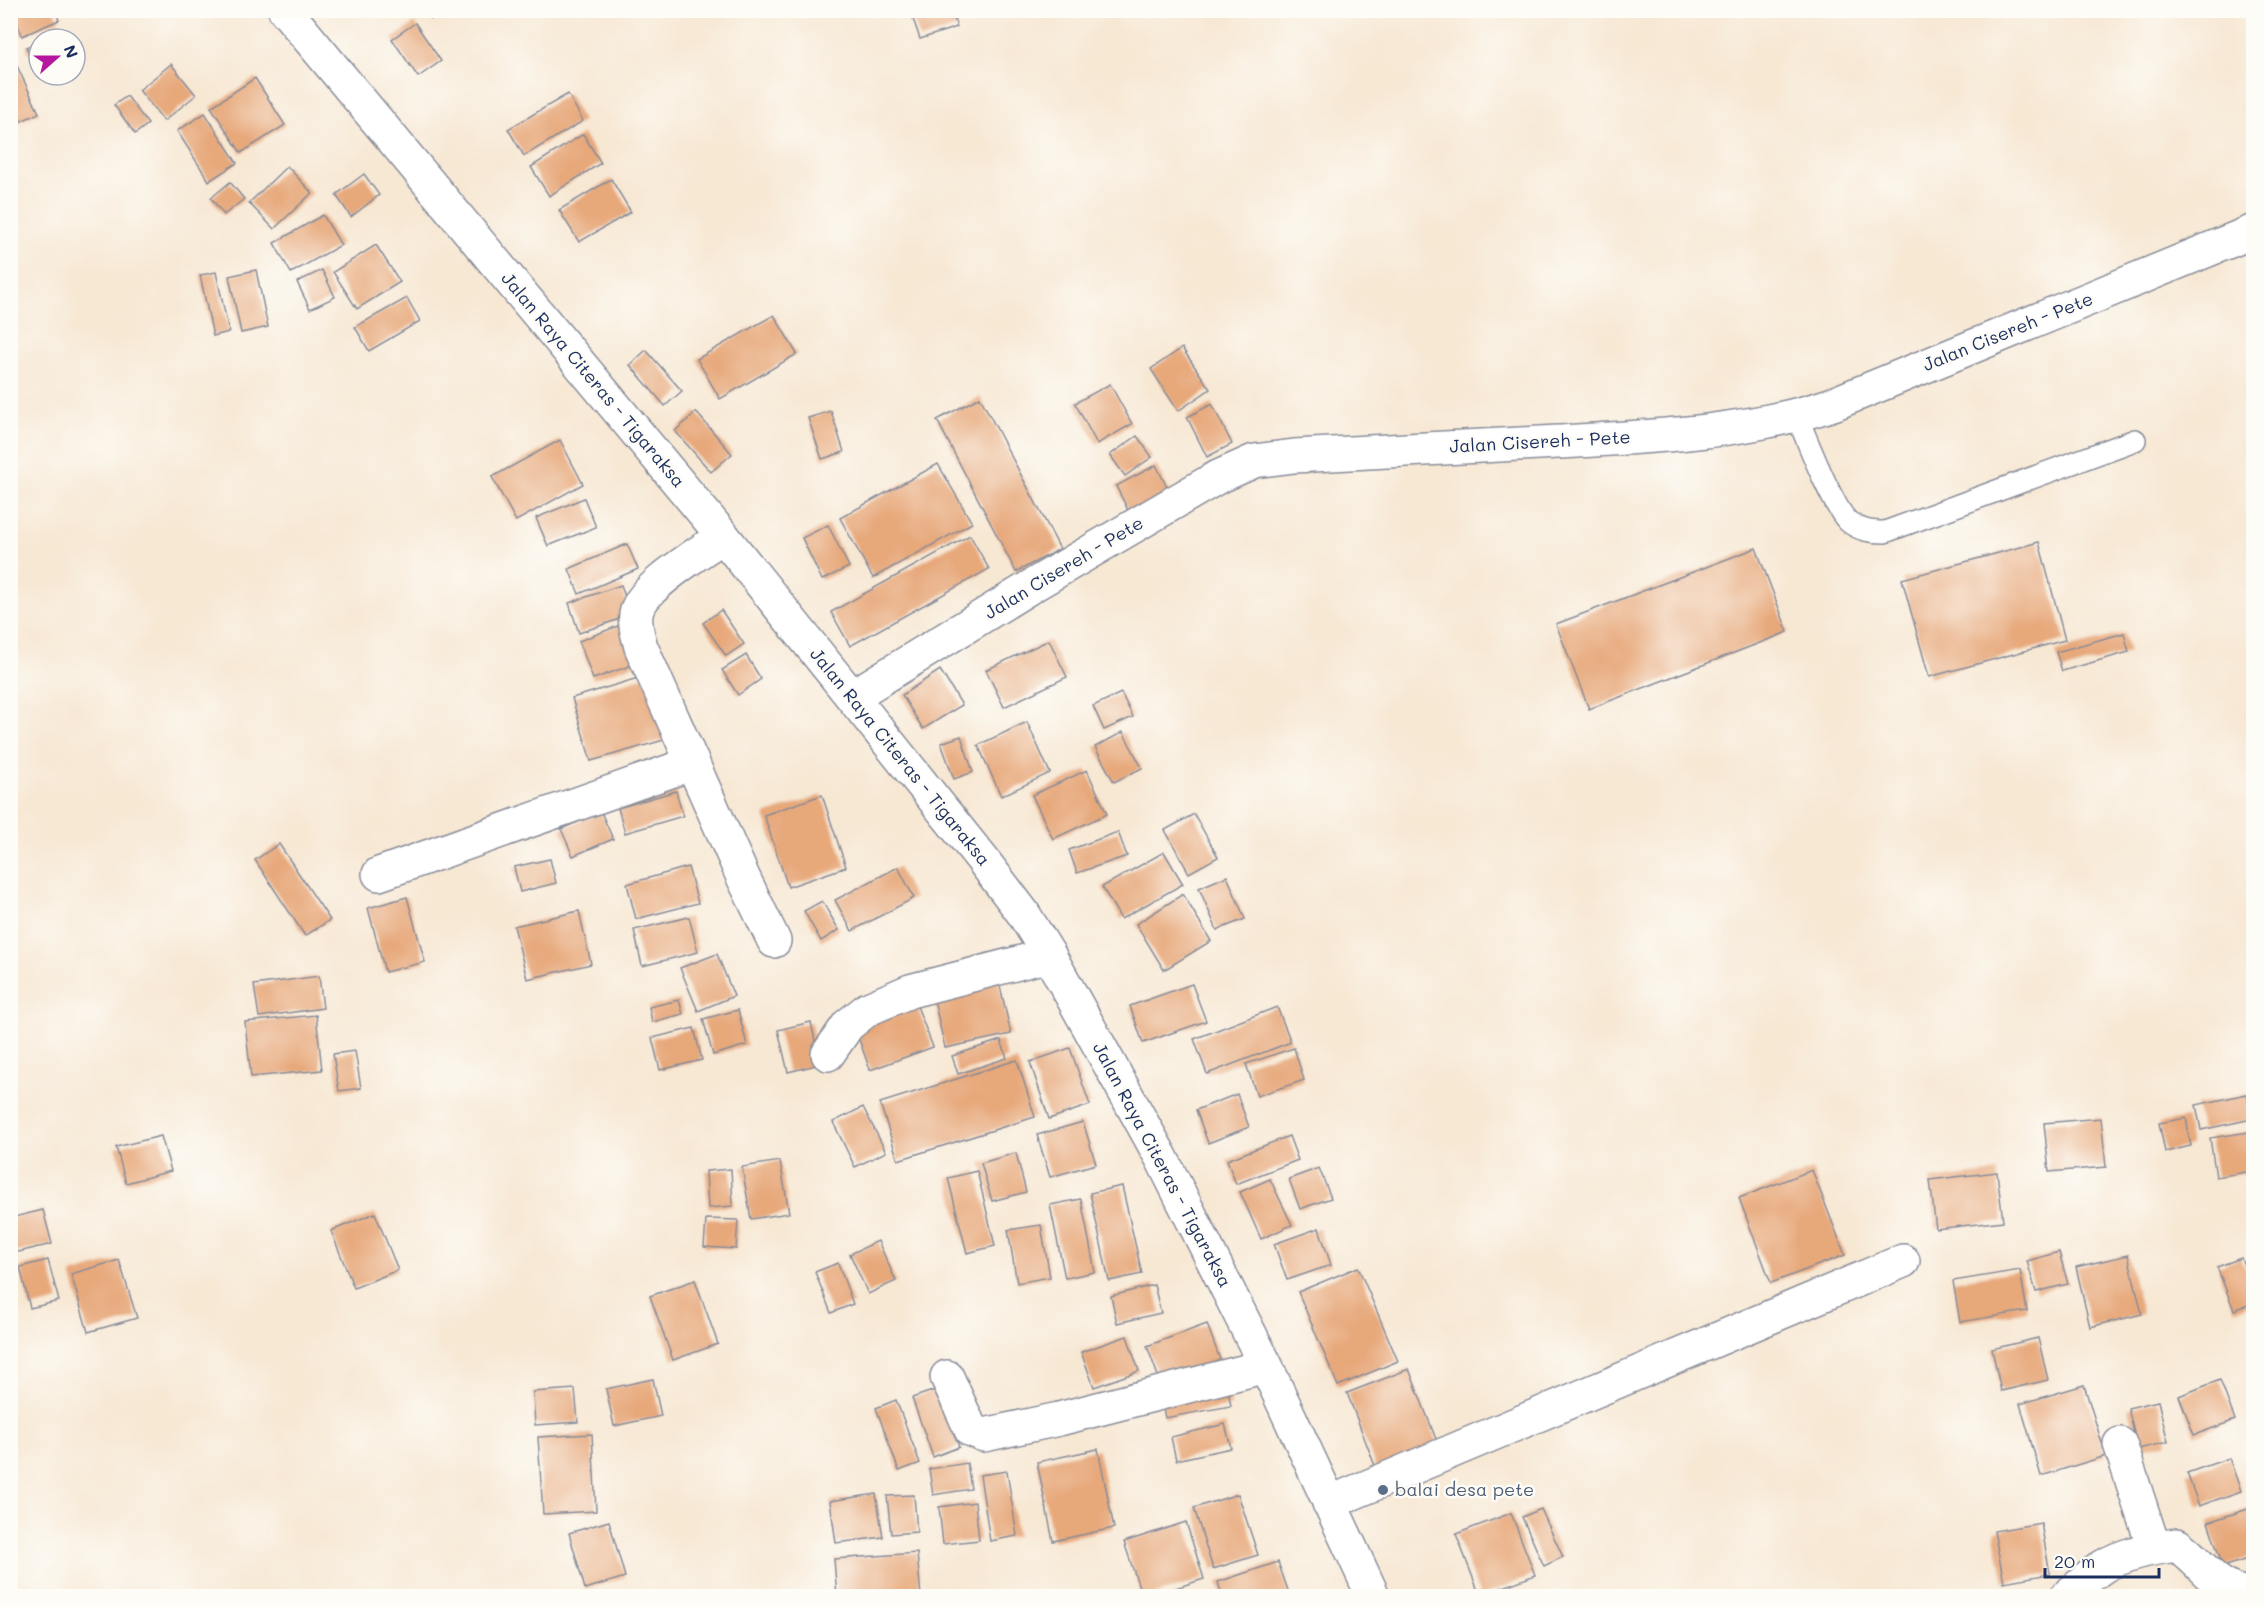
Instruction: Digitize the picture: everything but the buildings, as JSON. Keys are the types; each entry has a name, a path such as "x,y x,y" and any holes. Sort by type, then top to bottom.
{"street":[{"name":"Jalan Raya Citeras - Tigaraksa","path":"285,10 723,536 853,696 1023,913 1049,955 1161,1157 1266,1366 1373,1596"},
{"name":"Jalan Cisereh - Pete","path":"853,696 1035,584 1216,478 1254,461 1293,456 1602,439 1713,429 1797,416 1844,399 2253,231"},
{"path":"723,536 647,591 637,610 636,625 641,647 743,877 774,941"},
{"path":"380,874 693,763"},
{"path":"828,1054 848,1025 868,1009 910,991 1049,955"},
{"path":"1329,1503 1903,1261"},
{"path":"947,1377 971,1430 984,1435 1059,1419 1266,1366"},
{"path":"2121,1444 2154,1548"},
{"path":"2067,1596 2103,1567 2125,1556 2154,1548 2177,1545 2189,1553 2223,1587 2241,1594 2253,1594"}],"lane":[{"path":"1797,416 1836,503 1848,521 1865,532 1885,532 2135,440"}],"place":[{"name":"balai desa pete","path":"1383,1490"}]}
